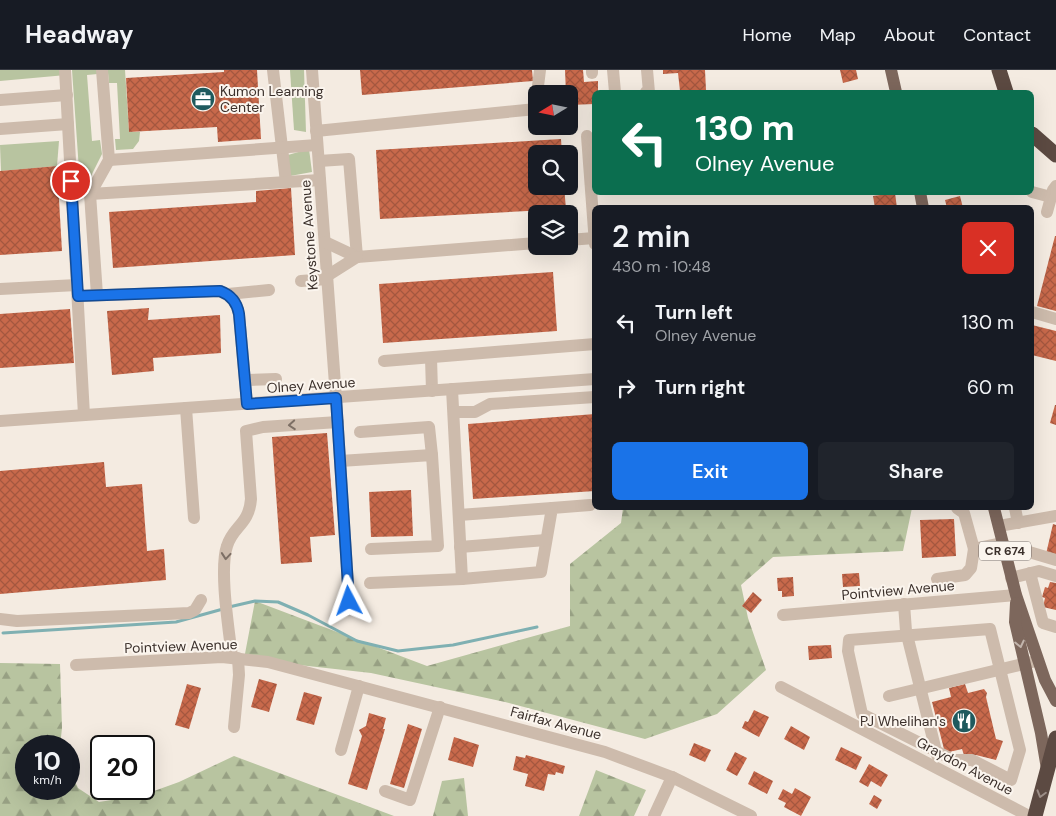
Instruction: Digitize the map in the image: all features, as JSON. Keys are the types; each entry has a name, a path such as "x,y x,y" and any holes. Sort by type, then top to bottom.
{"highway":[{"path":"999,70 1005,90"},
{"path":"1034,136 1056,155"},
{"path":"1035,816 1056,738"}],"main road":[{"path":"891,70 896,90"},
{"name":"CR 674","path":"994,510 1016,595 1045,680 1056,701"},
{"name":"CR 674","path":"1016,595 1015,622 1041,732 1047,772"}],"street":[{"path":"65,70 84,416"},
{"path":"97,295 90,194 109,160 102,70"},
{"path":"274,70 286,182"},
{"name":"Keystone Avenue","path":"312,70 349,601"},
{"path":"538,85 540,70"},
{"path":"613,70 615,90"},
{"path":"647,70 648,90"},
{"path":"0,100 67,95"},
{"path":"316,131 528,110"},
{"path":"0,129 68,124"},
{"path":"587,136 592,209"},
{"path":"109,160 317,145"},
{"path":"319,161 349,159 357,257"},
{"path":"90,194 320,180"},
{"path":"1034,192 1054,192 1048,212"},
{"path":"578,239 592,238"},
{"path":"325,242 357,257 528,244"},
{"path":"301,281 327,278 357,257"},
{"path":"0,289 77,290 97,295 220,291 228,294 269,290"},
{"path":"228,294 238,307 247,404"},
{"path":"1034,313 1056,319"},
{"path":"384,361 592,344"},
{"path":"431,358 432,391"},
{"path":"245,380 276,379"},
{"name":"Olney Avenue","path":"0,422 592,379"},
{"path":"452,389 462,579"},
{"path":"454,412 475,412 490,404 592,397"},
{"path":"186,408 194,518"},
{"path":"234,727 239,675 226,594 225,555 229,540 248,514 251,499 246,431 263,427 338,422"},
{"path":"360,432 430,427 438,546 371,549"},
{"path":"340,461 432,455"},
{"path":"459,515 590,505"},
{"path":"370,584 542,572 552,508"},
{"path":"937,579 965,575 971,568 974,549 964,513 960,510"},
{"path":"1015,510 1018,523"},
{"path":"998,526 1056,516"},
{"path":"460,547 546,540"},
{"path":"974,549 1004,547 1019,549 1056,560"},
{"path":"1011,578 1039,571 1056,576"},
{"path":"1030,573 1043,623 1056,627"},
{"name":"Pointview Avenue","path":"782,615 1016,595"},
{"path":"0,619 17,620 189,613 195,610 201,600"},
{"path":"904,604 907,635 937,751 936,768"},
{"path":"990,629 1020,750 1011,780 972,760 954,760 862,714 848,651 849,640 907,635 990,629"},
{"name":"Pointview Avenue","path":"76,665 235,658 268,662 344,682"},
{"path":"889,696 1038,660"},
{"name":"Fairfax Avenue","path":"344,682 605,752 672,777 751,816"},
{"path":"341,750 359,686"},
{"name":"Graydon Avenue","path":"781,687 936,768 1009,811 1029,816"},
{"path":"385,791 410,800 440,708"},
{"path":"654,816 672,777"}],"green space":[{"path":"0,70 65,70 66,75 0,81"},
{"path":"72,70 125,70 129,132 140,132 139,141 133,149 116,150 115,139 120,139 117,83 109,83 108,73 87,75 92,141 100,140 102,154 87,184 80,184"},
{"path":"290,70 304,70 306,132 294,130"},
{"path":"59,141 57,166 1,171 0,145"},
{"path":"309,149 312,172 290,176 288,155"},
{"path":"623,510 912,510 903,551 773,557 741,585 748,618 766,670 717,714 645,739 505,702 371,673 244,659 255,601 427,666 570,626 570,564 621,523"},
{"path":"0,663 60,664 61,735 15,735 15,800 80,800 80,789 90,796 90,800 99,802 112,800 155,800 155,791 179,782 234,756 394,816 0,816"},
{"path":"596,770 646,790 634,816 579,816"},
{"path":"464,778 468,816 433,816 442,781"}],"building":[{"path":"224,70 257,70 261,139 218,142 217,127 129,132 126,78 224,72"},
{"path":"360,70 532,70 533,81 362,95"},
{"path":"565,70 583,70 584,82 598,81 598,90 592,90 592,104 578,105 578,85 566,85"},
{"path":"663,70 705,70 706,90 680,90 678,73 663,74"},
{"path":"840,70 856,70 858,79 843,83"},
{"path":"561,139 561,145 528,145 528,195 565,195 566,205 528,205 528,211 380,219 376,150"},
{"path":"57,166 62,251 0,255 0,171"},
{"path":"291,188 295,255 113,268 109,212 256,202 256,191"},
{"path":"895,195 897,205 874,205 873,196"},
{"path":"960,196 962,205 946,205 945,200"},
{"path":"1056,236 1056,311 1037,306"},
{"path":"553,272 557,331 383,343 379,284"},
{"path":"149,308 148,320 220,315 221,353 153,358 154,371 112,375 107,311"},
{"path":"70,309 74,363 0,368 0,314"},
{"path":"1034,326 1056,331 1056,361 1034,356"},
{"path":"1056,405 1056,425 1050,423"},
{"path":"592,414 592,491 473,499 468,424"},
{"path":"327,433 335,535 310,537 312,562 281,564 272,437"},
{"path":"104,462 106,487 142,484 147,551 164,549 166,580 0,594 0,471"},
{"path":"411,490 413,536 371,537 369,492"},
{"path":"954,519 956,556 922,558 920,520"},
{"path":"1053,524 1056,525 1056,557 1046,554"},
{"path":"859,573 860,586 843,587 842,574"},
{"path":"793,577 794,596 782,597 782,591 778,591 777,578"},
{"path":"1050,582 1056,583 1056,610 1043,607 1045,598 1042,597 1045,587 1048,588"},
{"path":"753,592 762,600 751,613 742,606"},
{"path":"831,645 832,658 809,660 808,646"},
{"path":"259,679 277,684 269,712 251,707"},
{"path":"187,684 201,688 189,729 175,725"},
{"name":"PJ Whelihan's","path":"965,684 968,693 984,689 987,693 986,697 996,739 1003,741 996,760 976,755 965,758 962,749 945,753 932,702 951,697 949,688"},
{"path":"304,692 322,697 314,725 296,720"},
{"path":"754,710 769,717 759,737 742,728 745,721 748,722"},
{"path":"369,713 386,718 383,729 385,729 367,790 348,784 362,736 359,730 366,726"},
{"path":"408,724 422,729 404,788 390,784"},
{"path":"791,726 810,737 804,750 784,739"},
{"path":"454,737 479,745 473,767 448,760"},
{"path":"694,743 711,750 705,762 689,755"},
{"path":"841,747 862,757 856,770 835,760"},
{"path":"735,752 747,758 737,776 726,770"},
{"path":"526,755 565,766 563,774 556,772 555,775 548,774 544,791 525,786 528,774 513,770 516,756 525,758"},
{"path":"869,764 888,775 881,787 871,781 868,787 859,782"},
{"path":"754,771 773,781 767,794 748,784"},
{"path":"795,788 811,797 801,816 784,807 786,803 778,799 783,789 792,794"},
{"path":"874,795 882,800 877,809 869,804"}],"waterway":[{"path":"229,607 255,601 278,602 308,615 357,641 398,651 453,645 537,627"},
{"path":"3,633 176,622 223,609"}],"place":[{"name":"Kumon Learning Center","path":"203,99"},
{"name":"PJ Whelihan's","path":"964,721"}],"route":[{"path":"71,181 78,296 220,291 228,294 238,307 247,404 336,398 349,601"}]}
